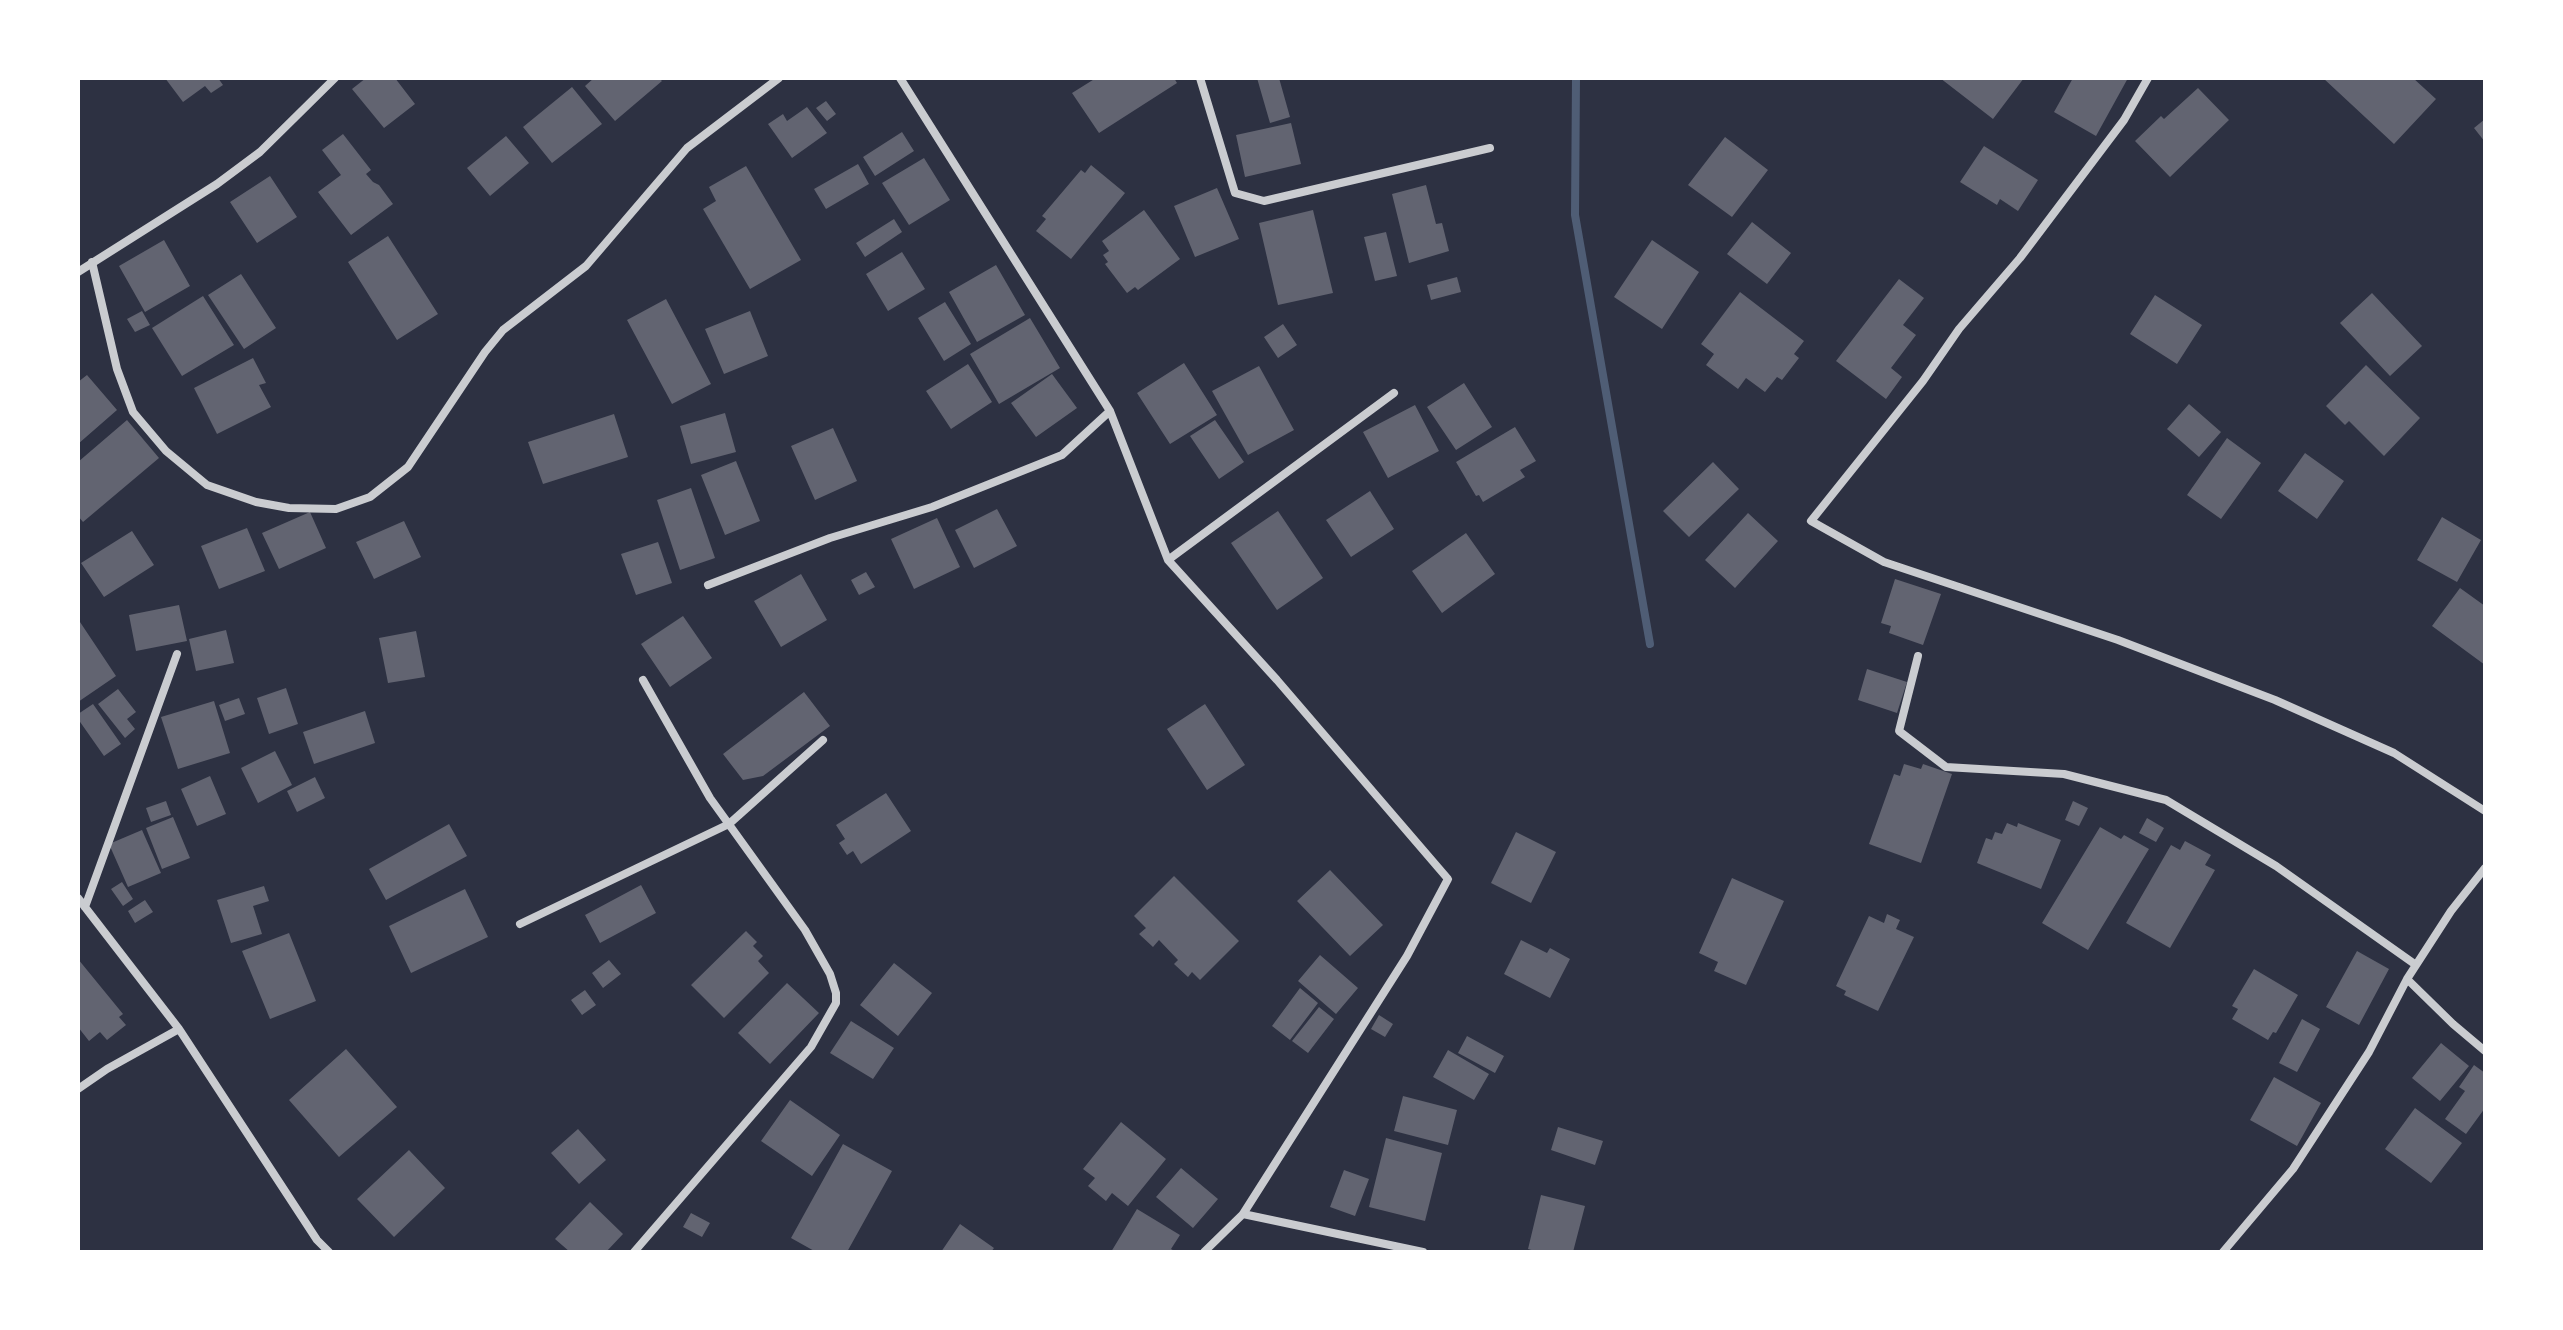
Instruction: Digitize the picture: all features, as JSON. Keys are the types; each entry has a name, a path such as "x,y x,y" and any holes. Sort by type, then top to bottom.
{"street":[{"path":"78,272 217,184 260,152 335,78"},
{"path":"92,262 117,369 133,412 166,451 207,485 256,502 289,508 336,509 370,497 408,467 503,330 586,266 687,148 779,78"},
{"path":"900,78 1110,411 1168,560 1448,879 1407,956 1243,1214 1204,1252"},
{"path":"1200,78 1235,193 1264,201 1490,148"},
{"path":"2148,78 2124,120 2020,258 1959,329 1923,381 1811,521 1884,562 2118,640 2275,700 2394,753 2485,811"},
{"path":"1168,560 1394,393"},
{"path":"708,585 830,538 932,507 1062,455 1110,411"},
{"path":"85,907 177,654"},
{"path":"1918,656 1899,731 1946,767 2064,774 2166,800 2276,866 2416,965"},
{"path":"634,1252 811,1047 836,1003 830,974 805,930 710,798 643,680"},
{"path":"520,924 729,824 823,740"},
{"path":"2223,1252 2293,1169 2369,1052 2407,979 2451,911 2485,868"},
{"path":"78,898 179,1029 317,1240 329,1252"},
{"path":"2407,979 2485,1051"},
{"path":"78,1089 179,1029"},
{"path":"1243,1214 1423,1252"}],"building":[{"path":"165,78 218,78 223,85 211,93 205,86 183,102"},
{"path":"366,78 395,78 415,104 384,128 352,89"},
{"path":"594,78 659,78 662,81 615,121 585,86"},
{"path":"1096,78 1174,78 1177,83 1099,133 1072,93"},
{"path":"1257,78 1279,78 1290,117 1270,123"},
{"path":"1940,78 2024,78 1993,119"},
{"path":"2073,78 2128,78 2096,136 2054,112"},
{"path":"2323,78 2413,78 2436,99 2394,144"},
{"path":"572,87 602,124 552,163 523,127"},
{"path":"2198,88 2229,120 2170,177 2135,141"},
{"path":"826,101 836,114 827,121 816,108"},
{"path":"807,107 827,133 792,158 768,124 783,114 787,121"},
{"path":"2485,119 2485,142 2474,128"},
{"path":"1291,123 1301,164 1245,177 1236,135"},
{"path":"902,132 914,151 875,176 863,157"},
{"path":"343,134 371,170 366,174 393,204 351,235 318,192 341,175 322,150"},
{"path":"506,136 529,163 490,196 467,168"},
{"path":"1725,137 1768,170 1732,217 1688,185"},
{"path":"1984,146 2038,180 2018,211 2000,199 1997,205 1960,182"},
{"path":"924,158 950,200 909,225 882,183"},
{"path":"858,164 869,184 826,209 814,189"},
{"path":"1091,165 1125,193 1071,259 1036,231 1046,219 1042,216 1081,170 1085,173"},
{"path":"746,166 801,260 750,289 703,209 716,201 709,187"},
{"path":"270,176 297,217 257,243 230,202"},
{"path":"1426,185 1436,224 1442,223 1449,251 1409,263 1392,194"},
{"path":"1217,188 1239,239 1195,257 1174,206"},
{"path":"1144,210 1180,259 1138,290 1135,287 1127,293 1105,264 1108,262 1103,255 1109,251 1102,241"},
{"path":"1313,210 1333,293 1278,305 1259,223"},
{"path":"894,219 902,232 865,257 856,243"},
{"path":"1752,222 1791,253 1767,284 1727,254"},
{"path":"1386,232 1397,276 1375,281 1364,237"},
{"path":"388,236 438,314 397,340 348,262"},
{"path":"164,240 190,286 145,312 119,266"},
{"path":"1652,240 1699,272 1662,329 1614,297"},
{"path":"902,252 925,289 888,311 866,274"},
{"path":"996,265 1025,315 977,342 949,292"},
{"path":"241,274 276,328 244,349 208,295"},
{"path":"1457,277 1461,292 1431,300 1427,285"},
{"path":"1899,279 1924,298 1903,325 1916,335 1891,368 1902,377 1886,399 1836,361"},
{"path":"1740,292 1804,341 1794,354 1799,358 1782,380 1777,377 1765,392 1746,378 1738,389 1706,365 1714,354 1701,344"},
{"path":"2372,293 2422,346 2390,376 2340,323"},
{"path":"2155,295 2202,325 2177,364 2130,334"},
{"path":"203,296 234,345 182,376 152,328"},
{"path":"666,299 711,384 672,404 627,320"},
{"path":"945,302 971,344 944,361 918,318"},
{"path":"142,311 150,325 135,332 127,319"},
{"path":"750,311 768,356 724,374 705,329"},
{"path":"1030,318 1060,368 999,404 970,354"},
{"path":"1283,324 1297,345 1278,358 1264,337"},
{"path":"253,358 266,383 259,385 271,407 217,434 194,388"},
{"path":"1184,363 1217,415 1170,444 1137,393"},
{"path":"968,364 992,402 951,429 926,391"},
{"path":"2366,365 2420,418 2384,456 2349,421 2345,425 2326,406"},
{"path":"1259,366 1294,430 1248,455 1212,391"},
{"path":"1052,374 1077,408 1036,437 1011,403"},
{"path":"87,375 117,410 78,444 78,382"},
{"path":"1464,383 1492,427 1456,450 1427,407"},
{"path":"2189,404 2221,432 2199,457 2167,429"},
{"path":"1415,405 1439,451 1388,478 1363,432"},
{"path":"725,413 736,452 691,464 680,426"},
{"path":"614,414 628,457 543,484 528,442"},
{"path":"127,420 159,458 83,522 78,516 78,462"},
{"path":"1215,420 1244,462 1219,479 1190,436"},
{"path":"1515,427 1536,461 1520,470 1525,477 1483,502 1479,495 1476,496 1456,462"},
{"path":"833,428 857,481 815,500 791,446"},
{"path":"2227,438 2261,463 2221,519 2187,495"},
{"path":"2305,453 2344,481 2317,519 2278,491"},
{"path":"736,461 760,521 725,535 701,475"},
{"path":"1713,462 1739,489 1689,537 1663,511"},
{"path":"691,488 715,558 680,570 657,500"},
{"path":"1370,491 1394,529 1351,557 1326,520"},
{"path":"997,509 1017,546 974,568 955,530"},
{"path":"1278,511 1323,578 1277,610 1231,543"},
{"path":"310,512 326,548 279,569 262,533"},
{"path":"1748,513 1778,541 1735,588 1705,560"},
{"path":"2442,517 2481,540 2457,582 2417,560"},
{"path":"937,518 960,567 914,589 891,539"},
{"path":"404,521 421,557 374,579 356,542"},
{"path":"247,528 265,571 219,589 201,546"},
{"path":"132,531 154,565 104,597 81,563"},
{"path":"1466,533 1495,574 1442,613 1412,571"},
{"path":"658,542 672,583 636,595 621,554"},
{"path":"866,572 875,587 859,595 851,580"},
{"path":"801,574 827,620 781,647 754,601"},
{"path":"1895,579 1941,594 1923,645 1889,633 1891,626 1881,623"},
{"path":"2460,588 2485,606 2485,665 2432,626"},
{"path":"179,605 187,641 136,651 129,615"},
{"path":"683,616 712,658 670,687 641,644"},
{"path":"78,619 116,676 78,702"},
{"path":"226,630 234,663 196,671 189,639"},
{"path":"416,631 425,677 388,683 379,638"},
{"path":"1867,669 1907,682 1897,713 1858,700"},
{"path":"286,688 298,724 269,734 257,698"},
{"path":"118,689 136,712 127,719 135,729 125,738 98,704"},
{"path":"804,692 830,726 763,776 743,780 723,754"},
{"path":"239,698 245,714 225,721 219,705"},
{"path":"214,701 230,753 178,769 161,717"},
{"path":"93,704 121,744 104,756 78,719 78,714"},
{"path":"1205,704 1245,765 1207,790 1167,729"},
{"path":"365,711 375,743 314,764 303,732"},
{"path":"275,751 292,785 258,803 241,768"},
{"path":"1904,764 1921,769 1923,764 1952,774 1921,863 1869,844 1894,774 1900,776"},
{"path":"210,776 226,814 197,826 181,789"},
{"path":"315,777 325,798 297,812 287,791"},
{"path":"886,793 911,831 861,864 853,851 847,855 839,843 845,839 836,825"},
{"path":"166,801 171,815 151,822 146,808"},
{"path":"2073,801 2088,808 2079,826 2065,820"},
{"path":"173,817 190,858 162,869 146,828"},
{"path":"2147,818 2164,828 2156,842 2139,833"},
{"path":"2007,823 2017,827 2018,823 2061,840 2041,889 1977,863 1986,838 1992,840 1995,832 2002,834"},
{"path":"449,824 467,856 386,900 369,869"},
{"path":"2100,827 2121,839 2124,835 2149,849 2088,950 2042,923"},
{"path":"142,830 161,873 128,887 109,844"},
{"path":"1516,832 1556,852 1531,903 1491,883"},
{"path":"2185,841 2211,855 2205,865 2215,870 2170,948 2126,923 2171,845 2180,850"},
{"path":"1330,870 1383,925 1350,956 1297,901"},
{"path":"1174,876 1239,941 1200,980 1192,972 1188,977 1174,964 1178,960 1159,940 1153,947 1139,934 1146,928 1134,916"},
{"path":"1732,878 1784,901 1746,985 1714,971 1718,962 1699,953"},
{"path":"122,882 133,899 123,906 111,889"},
{"path":"641,885 656,913 600,943 585,915"},
{"path":"264,886 269,901 253,906 262,934 231,943 217,900"},
{"path":"465,889 488,937 411,973 389,926"},
{"path":"145,900 153,912 135,923 128,911"},
{"path":"1887,914 1900,920 1896,929 1914,937 1878,1011 1844,995 1846,991 1836,986 1869,916 1884,923"},
{"path":"746,931 757,942 753,946 763,956 758,961 769,973 724,1018 691,985"},
{"path":"289,933 316,1001 270,1019 242,951"},
{"path":"1521,940 1547,953 1550,948 1570,959 1550,998 1504,974"},
{"path":"2357,951 2389,969 2359,1025 2326,1007"},
{"path":"1320,955 1358,988 1336,1014 1298,981"},
{"path":"78,959 123,1014 119,1017 126,1025 107,1040 100,1032 89,1041 78,1027"},
{"path":"609,960 621,974 603,988 592,973"},
{"path":"894,963 932,993 898,1036 860,1005"},
{"path":"2254,969 2298,995 2276,1033 2273,1032 2268,1040 2232,1019 2238,1009 2232,1006"},
{"path":"787,983 819,1013 770,1064 738,1033"},
{"path":"1300,988 1318,1003 1290,1040 1272,1026"},
{"path":"585,990 596,1005 582,1015 571,1000"},
{"path":"1319,1007 1334,1019 1308,1053 1292,1041"},
{"path":"1379,1015 1393,1024 1385,1037 1371,1029"},
{"path":"2302,1019 2320,1029 2297,1072 2279,1063"},
{"path":"851,1021 894,1048 873,1079 830,1053"},
{"path":"1467,1036 1504,1056 1495,1073 1458,1053"},
{"path":"2441,1043 2469,1066 2440,1101 2412,1078"},
{"path":"346,1049 397,1107 339,1157 289,1100"},
{"path":"1448,1050 1489,1074 1474,1100 1433,1077"},
{"path":"2474,1065 2485,1073 2485,1108 2466,1134 2445,1119 2465,1091 2459,1087"},
{"path":"2274,1077 2321,1103 2297,1146 2250,1120"},
{"path":"1403,1096 1457,1110 1448,1145 1394,1131"},
{"path":"790,1100 840,1135 812,1176 761,1141"},
{"path":"2415,1108 2462,1143 2431,1183 2385,1149"},
{"path":"1121,1122 1166,1159 1128,1206 1112,1193 1106,1201 1088,1186 1095,1178 1083,1169"},
{"path":"1558,1127 1603,1141 1595,1165 1551,1150"},
{"path":"578,1129 606,1160 579,1184 551,1153"},
{"path":"1386,1138 1442,1153 1425,1221 1369,1207"},
{"path":"843,1144 892,1171 847,1252 816,1252 791,1238"},
{"path":"409,1150 445,1188 394,1237 357,1199"},
{"path":"1181,1168 1218,1199 1193,1228 1156,1197"},
{"path":"1344,1170 1369,1179 1355,1216 1330,1207"},
{"path":"1541,1195 1585,1206 1573,1252 1528,1249"},
{"path":"590,1202 623,1234 606,1252 570,1252 555,1239"},
{"path":"1137,1209 1180,1235 1171,1249 1176,1252 1111,1252"},
{"path":"691,1213 710,1223 702,1237 683,1227"},
{"path":"960,1224 994,1248 991,1252 941,1252"}],"waterway":[{"path":"1576,78 1575,215 1650,644"}]}
